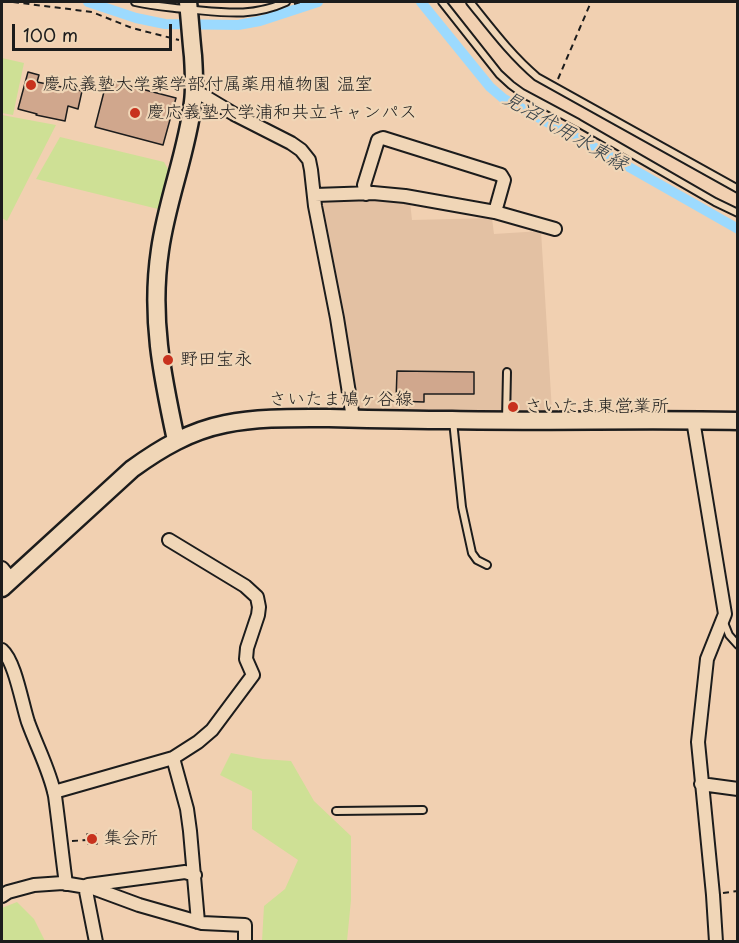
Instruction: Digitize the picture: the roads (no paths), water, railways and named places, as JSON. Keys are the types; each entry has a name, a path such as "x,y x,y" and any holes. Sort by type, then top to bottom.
{"main road":[{"path":"176,440 159,358 156,284 165,219 188,130 194,90 189,39 189,8"},
{"name":"さいたま鳩ヶ谷線","path":"5,578 132,468 176,440 215,427 248,420 286,417 738,422"}],"street":[{"path":"194,90 234,114 291,143 309,160 315,206 337,318 353,418"},
{"path":"366,194 364,185 378,140 383,138 501,174 504,180 495,212"},
{"path":"315,195 405,196 495,212 555,229"},
{"path":"693,420 725,614 707,659 698,742 716,942"},
{"path":"54,792 173,758 212,730 253,675 246,659 259,607 257,597 245,586 169,540"},
{"path":"2,650 7,654 11,664 28,722 54,792 66,884"},
{"path":"173,758 187,809 198,922"},
{"path":"702,784 738,789"},
{"path":"83,886 184,872 195,874"},
{"path":"2,896 8,892 34,885 83,886 198,922 245,925 245,942"},
{"path":"83,886 96,942"}],"lane":[{"path":"135,2 212,12 250,13 289,3"},
{"path":"442,2 499,74 511,85 738,213"},
{"path":"470,2 508,50 537,77 738,189"},
{"path":"506,420 507,372"},
{"path":"453,420 462,507 472,553 477,560 487,565"},
{"path":"723,619 729,636 738,645"},
{"path":"336,812 423,810"}],"waterway":[{"name":"見沼代用水東縁","path":"88,2 136,18 165,24 238,25 260,21 318,2"},
{"name":"見沼代用水東縁","path":"421,2 490,87 504,99 738,229"}],"place":[{"name":"慶応義塾大学薬学部付属薬用植物園 温室","path":"31,85"},
{"name":"慶応義塾大学浦和共立キャンパス","path":"135,113"},
{"name":"野田宝永","path":"168,360"},
{"name":"さいたま東営業所","path":"513,407"},
{"name":"集会所","path":"92,839"}]}
